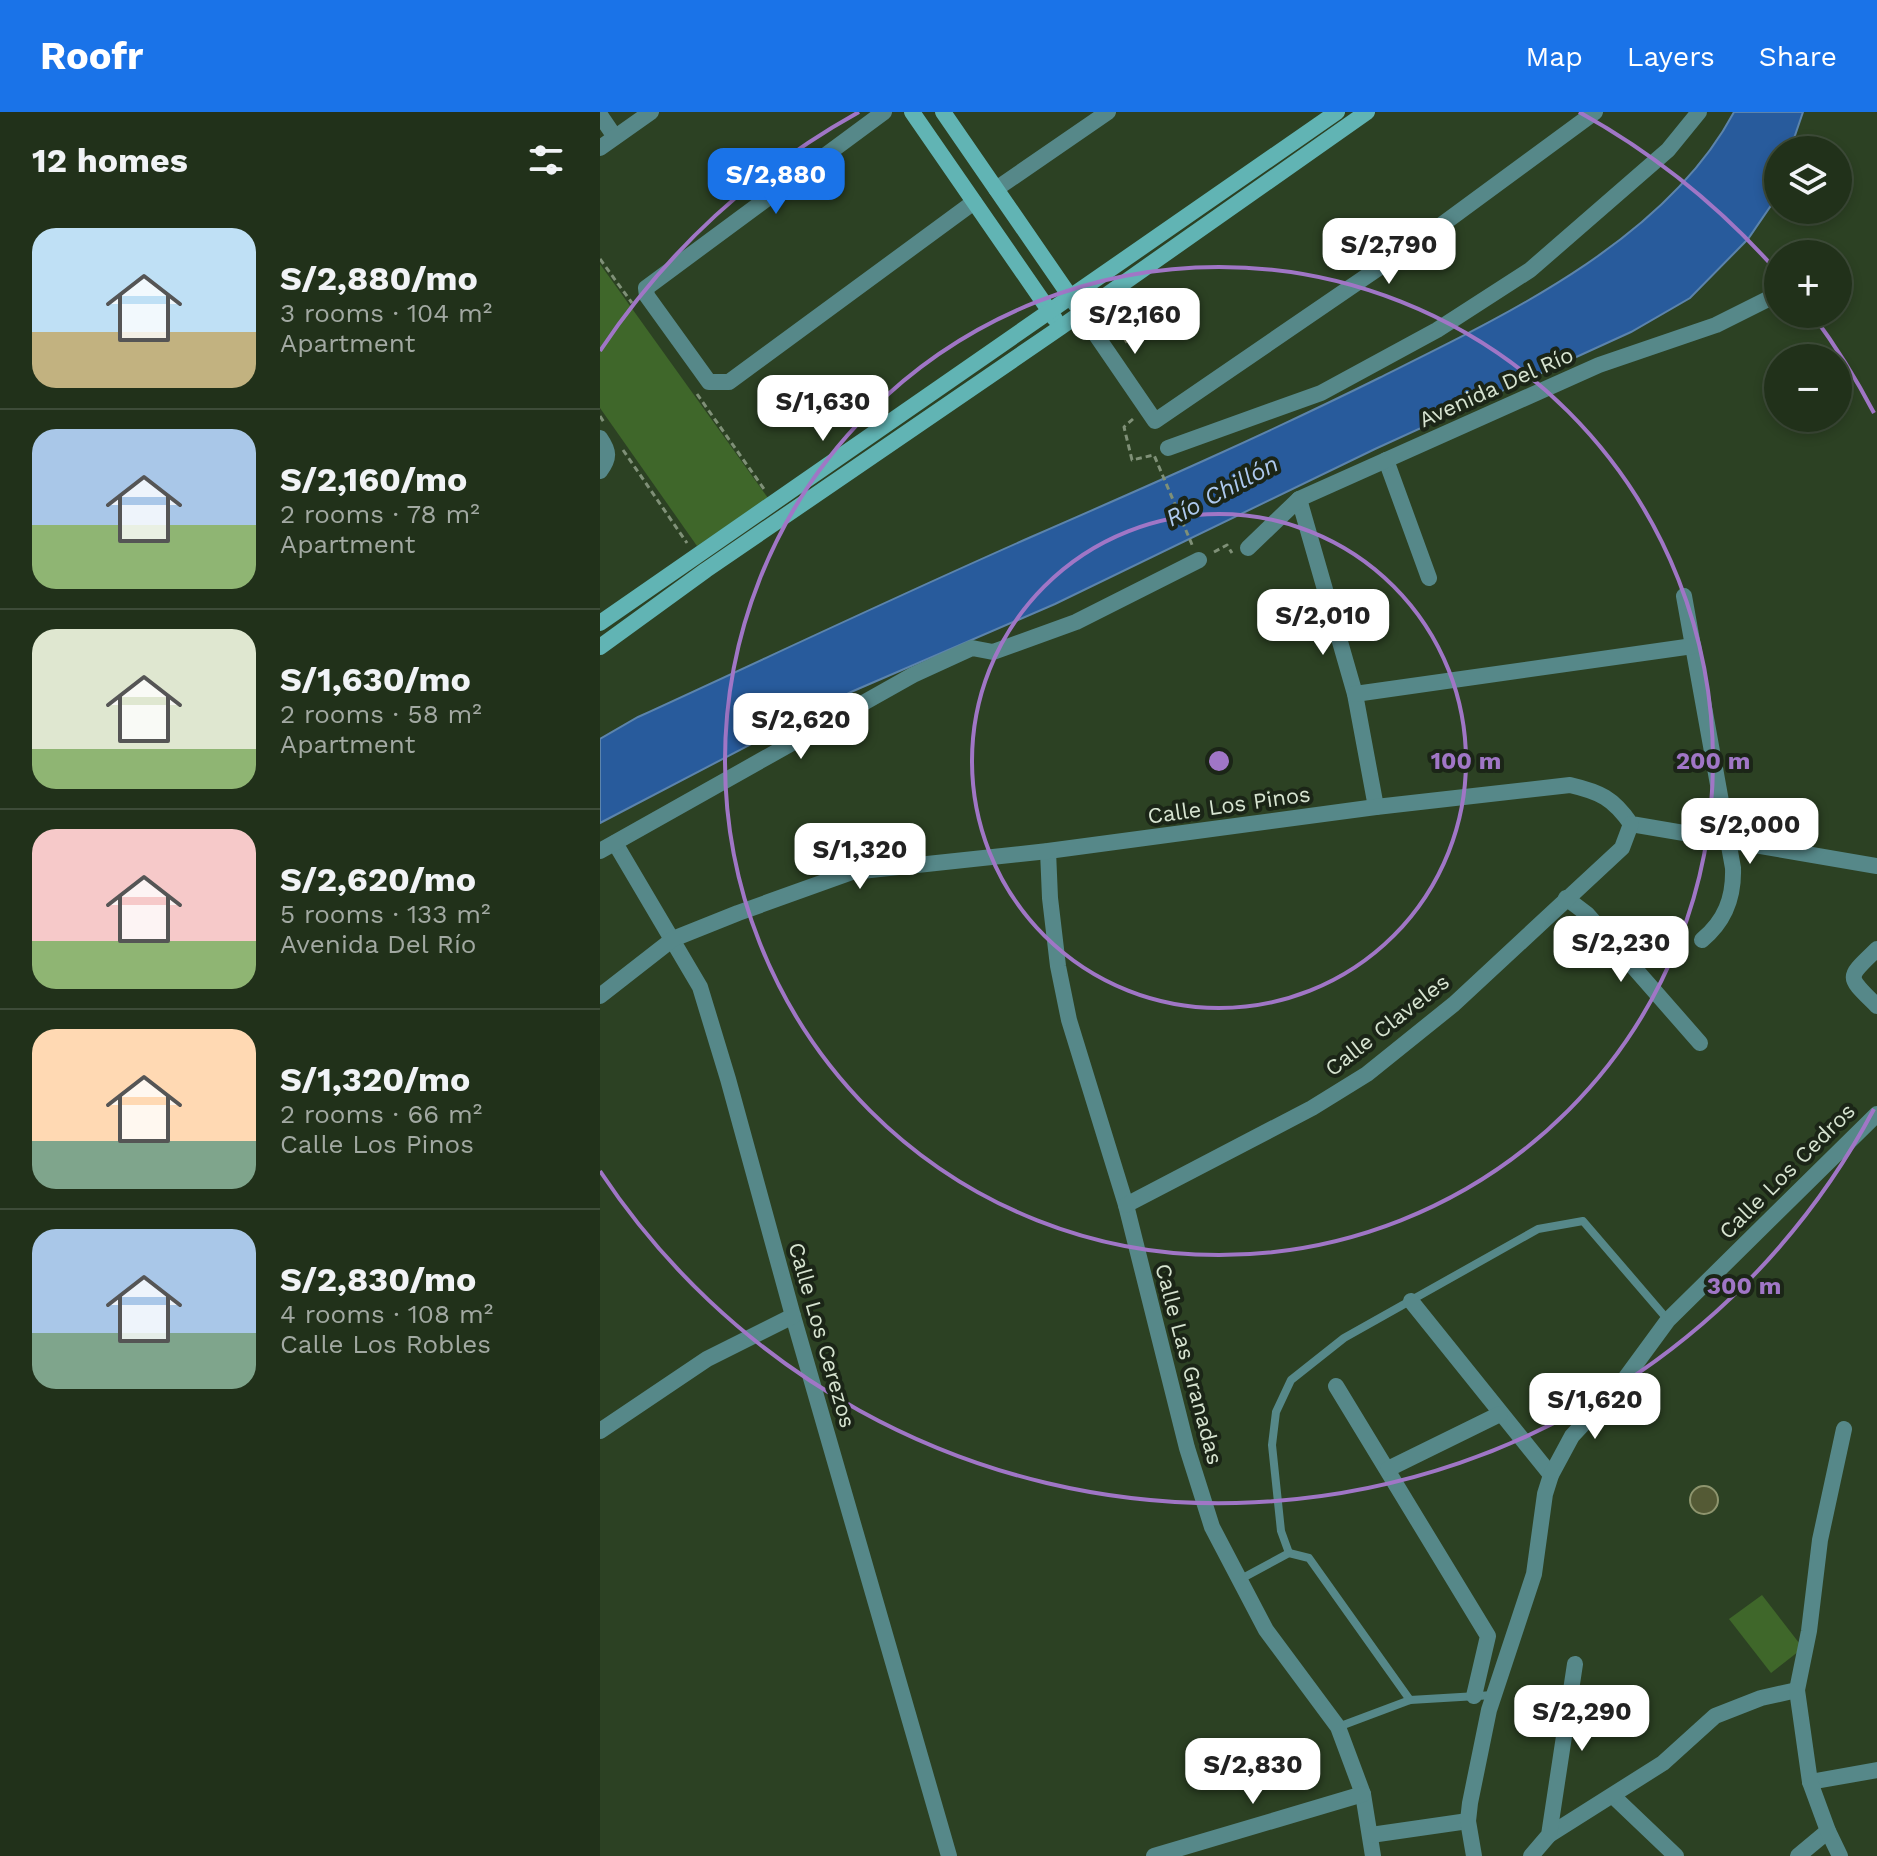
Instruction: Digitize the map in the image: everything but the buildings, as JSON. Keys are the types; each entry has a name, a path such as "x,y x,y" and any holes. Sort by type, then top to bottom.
{"main road":[{"path":"912,112 1061,327"},
{"path":"943,112 1081,313"},
{"path":"600,623 1337,112"},
{"path":"600,647 1367,112"},
{"path":"946,382 957,397"},
{"path":"731,531 742,546"}],"street":[{"path":"600,148 651,112"},
{"path":"884,112 646,288 647,296 709,382 729,382 974,202"},
{"path":"996,189 1108,112"},
{"path":"1081,313 1155,421 1427,235 1595,112"},
{"path":"1159,454 1321,393 1437,330 1530,270 1668,150 1699,112"},
{"path":"600,115 615,137"},
{"name":"Avenida Del Río","path":"1248,548 1299,499 1599,365 1716,325 1764,301"},
{"path":"604,433 607,448 604,465"},
{"path":"1386,460 1429,578"},
{"path":"1299,499 1355,694 1376,807"},
{"path":"607,847 913,675 972,648 993,652 1076,622 1197,556"},
{"path":"1684,596 1733,868 1732,894 1724,916 1702,940"},
{"path":"1355,694 1693,646"},
{"name":"Calle Los Pinos","path":"600,996 673,939 852,872 1048,851 1376,807 1570,785 1596,791 1614,803 1631,824"},
{"path":"1631,824 1877,866"},
{"name":"Calle Claveles","path":"1126,1205 1312,1108 1367,1074 1454,1004 1622,848 1631,824"},
{"name":"Calle Los Cerezos","path":"607,847 673,939 700,987 949,1856"},
{"name":"Calle Las Granadas","path":"1048,851 1058,966 1069,1020 1126,1205 1187,1448 1212,1527 1266,1630 1338,1727 1363,1794 1373,1856"},
{"path":"1566,898 1587,914 1700,1043"},
{"path":"1877,949 1854,971 1852,977 1877,1006"},
{"name":"Calle Los Cedros","path":"1474,1856 1468,1821 1472,1782 1489,1710 1534,1574 1545,1494 1551,1475 1572,1436 1624,1380 1668,1320 1877,1114"},
{"path":"1411,1301 1551,1475"},
{"path":"600,1431 707,1359 793,1316"},
{"path":"1336,1386 1488,1636 1474,1696"},
{"path":"1388,1469 1500,1414"},
{"path":"1840,1856 1810,1782 1797,1690 1809,1631 1820,1540 1844,1429"},
{"path":"1549,1835 1575,1664"},
{"path":"1531,1856 1549,1835 1663,1763 1715,1716 1761,1698 1797,1690"},
{"path":"1810,1782 1877,1770"},
{"path":"1154,1856 1363,1794"},
{"path":"1613,1796 1676,1856"},
{"path":"1371,1835 1468,1821"},
{"path":"1798,1856 1828,1831"}],"lane":[{"path":"1289,1553 1281,1531 1272,1445 1276,1412 1291,1380 1344,1338 1538,1229 1583,1221 1668,1320"},
{"path":"1238,1581 1289,1553 1309,1558 1410,1700"},
{"path":"1338,1727 1410,1700 1495,1695"}],"path":[{"path":"600,416 604,433"},
{"path":"1124,427 1132,460 1159,454 1197,556"},
{"path":"617,442 696,556"}],"green space":[{"path":"600,264 768,498 697,546 600,408"},
{"path":"1762,1595 1803,1648 1771,1673 1729,1619"}],"water":[{"name":"Río Chillón","path":"1734,112 1803,112 1795,136 1764,136 1764,216 1748,239 1690,298 1631,332 1375,449 1055,604 851,692 600,823 600,739 638,717 883,604 1293,420 1478,328 1578,270 1625,236 1667,199 1704,158"}]}
